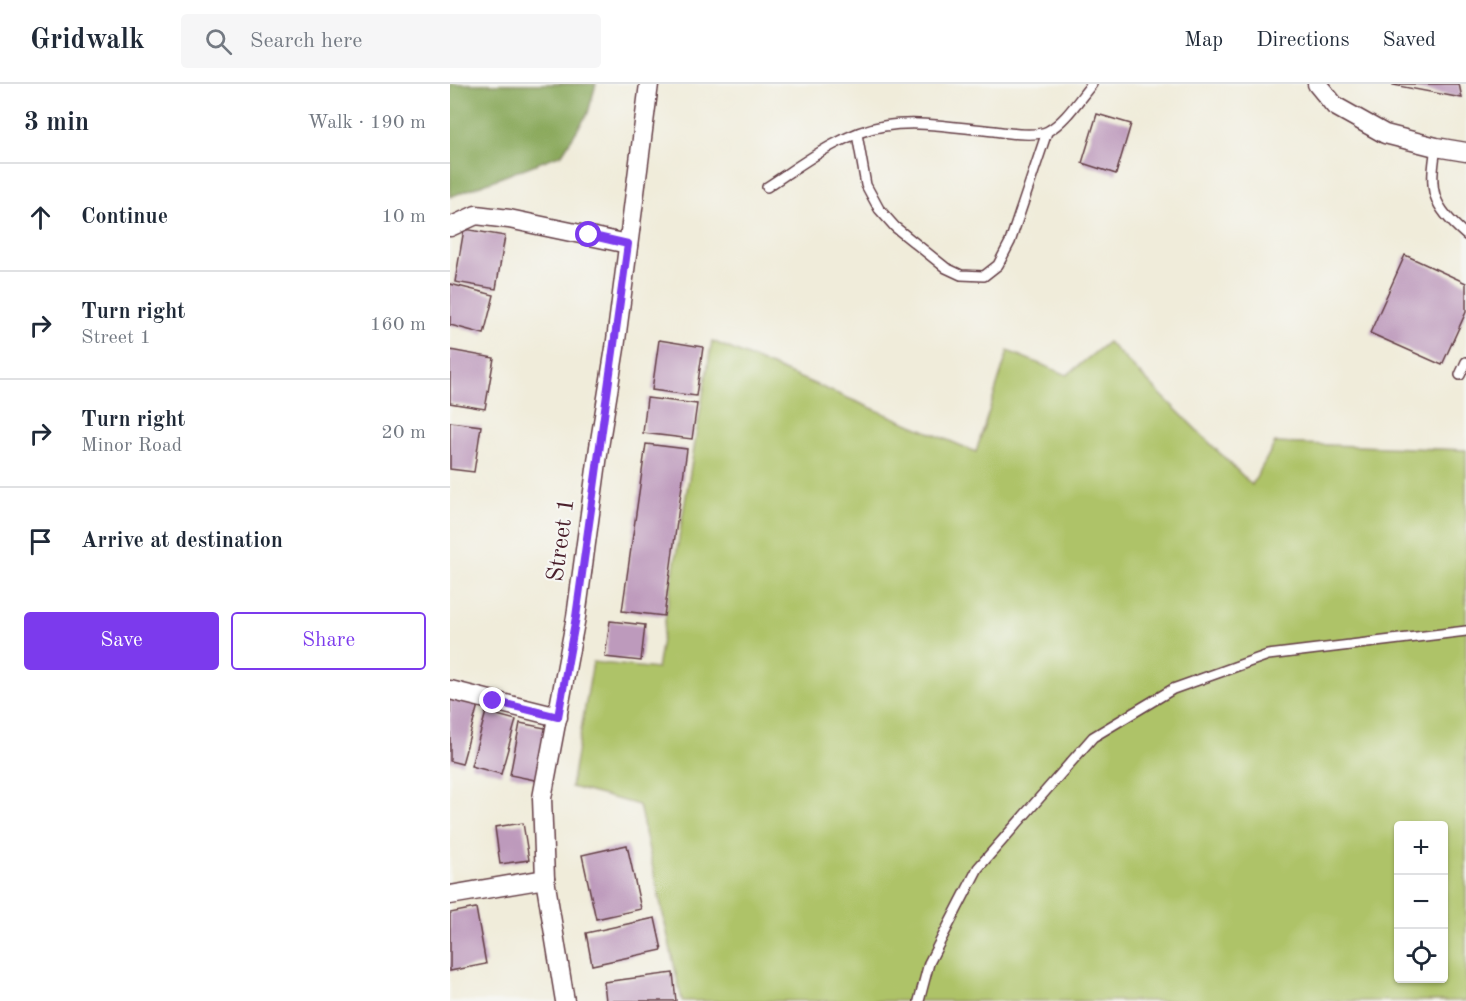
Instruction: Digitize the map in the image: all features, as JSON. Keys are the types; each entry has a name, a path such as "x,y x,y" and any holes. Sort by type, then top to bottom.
{"street":[{"name":"Street 1","path":"565,1001 545,879 542,798 576,617 649,84"},
{"path":"1317,84 1335,106 1385,134 1466,152"},
{"path":"450,227 476,215 509,219 628,244"},
{"path":"450,690 558,717"},
{"path":"450,895 545,879"}],"lane":[{"path":"856,134 866,185 879,209 895,227 946,268 961,275 984,276 998,265 1010,242 1047,132 1065,117 1092,84"},
{"path":"767,188 816,156 856,134 884,126 927,125 1019,134 1047,132"},
{"path":"1436,147 1432,174 1435,200 1448,220 1466,235"},
{"path":"1460,375 1466,362"},
{"path":"919,1001 929,963 978,868 1093,737 1173,689 1268,655 1466,631"}],"green space":[{"path":"450,84 596,84 588,113 562,154 450,197"},
{"path":"712,341 976,452 1008,351 1067,375 1108,342 1252,485 1275,443 1466,450 1466,1001 682,1001 639,805 571,787 593,662 657,669"}],"building":[{"path":"1459,84 1462,98 1393,85"},
{"path":"1097,114 1131,124 1116,174 1082,163"},
{"path":"464,229 505,236 496,289 455,282"},
{"path":"1405,255 1466,283 1466,312 1442,365 1370,333"},
{"path":"450,284 494,295 484,334 450,325"},
{"path":"659,340 703,347 696,396 652,390"},
{"path":"450,350 494,358 485,409 450,403"},
{"path":"647,398 697,404 692,439 643,433"},
{"path":"450,422 481,426 474,472 450,469"},
{"path":"646,444 687,449 664,616 622,611"},
{"path":"610,621 645,625 641,661 605,657"},
{"path":"450,693 479,701 462,764 450,761"},
{"path":"486,712 516,720 501,774 471,766"},
{"path":"520,723 550,729 540,781 510,775"},
{"path":"523,823 529,860 500,864 495,827"},
{"path":"627,845 641,909 596,919 582,855"},
{"path":"476,908 486,964 450,971 450,913"},
{"path":"655,918 662,950 592,965 586,933"},
{"path":"673,973 676,1001 606,1001 604,982"}],"route":[{"path":"493,701 558,717 576,617 628,244 589,235"}]}
